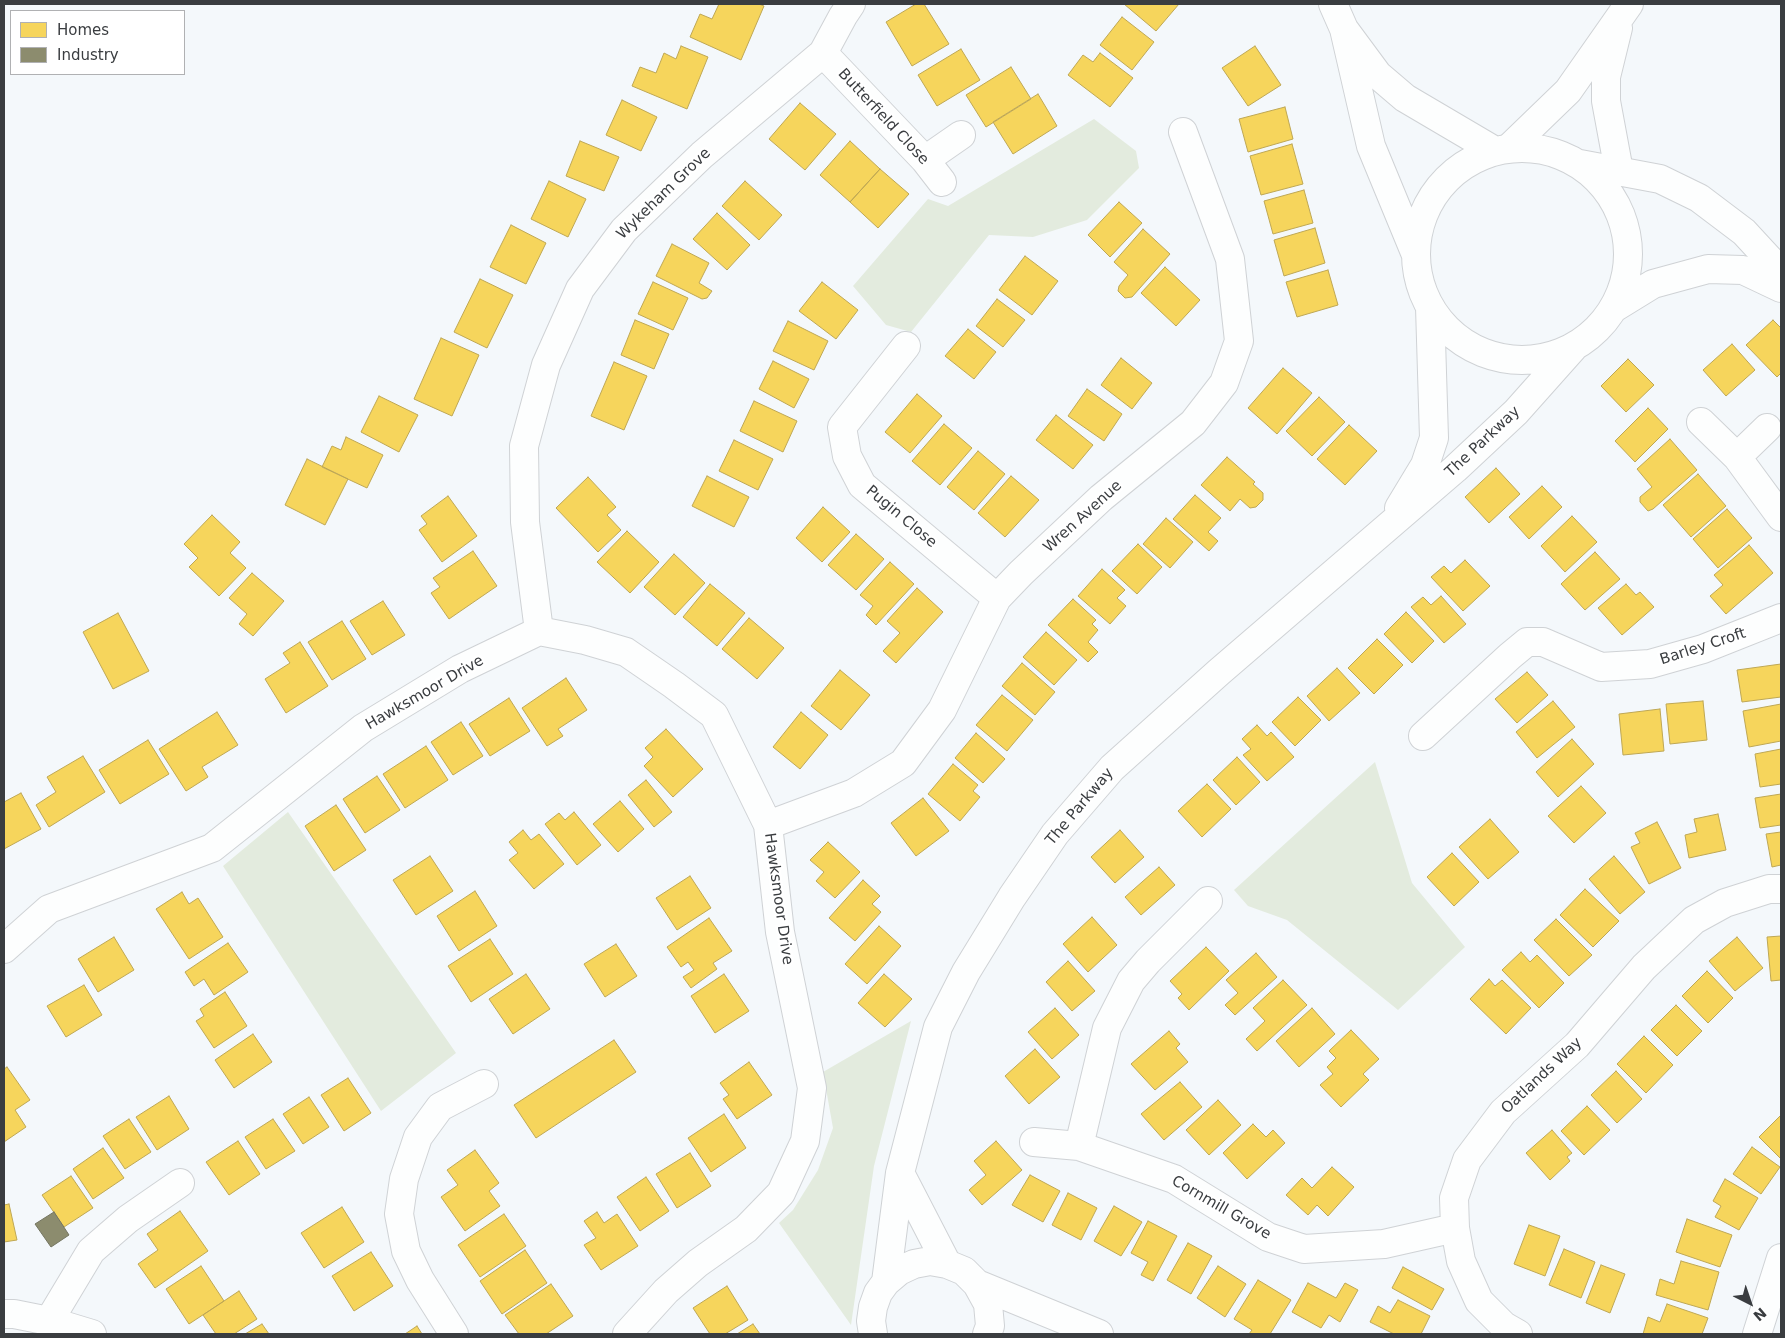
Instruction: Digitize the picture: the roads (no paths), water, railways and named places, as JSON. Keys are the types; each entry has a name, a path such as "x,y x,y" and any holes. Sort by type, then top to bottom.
{"street":[{"name":"Wykeham Grove","path":"539,631 524,522 524,446 546,365 580,289 624,230 702,155 823,53 851,4"},
{"path":"1333,4 1344,29 1371,146 1416,256 1420,282 1430,307 1456,338 1478,351 1511,360 1533,360 1573,348 1596,330 1614,308 1626,281 1629,256 1626,228 1621,213 1608,190 1589,170 1551,151 1525,148 1502,150 1465,164 1454,173 1436,192 1426,210 1419,228 1416,256"},
{"path":"1502,150 1568,91 1625,10"},
{"path":"1619,171 1606,101 1606,77 1625,10"},
{"path":"1344,29 1378,75 1405,98 1502,150"},
{"name":"Butterfield Close","path":"823,53 925,160 942,182"},
{"name":"Wren Avenue","path":"768,825 854,793 903,763 942,710 998,598 1021,573 1101,498 1193,423 1224,383 1239,341 1230,259 1182,132"},
{"path":"925,160 961,135"},
{"path":"1578,163 1660,179 1699,198 1744,232 1781,272"},
{"path":"1614,308 1652,284 1708,269 1743,270 1781,288"},
{"name":"The Parkway","path":"1386,528 1425,465 1434,438 1430,307"},
{"name":"Pugin Close","path":"906,346 842,427 847,456 862,484 998,598"},
{"name":"The Parkway","path":"886,1282 900,1173 938,1026 976,955 1012,897 1055,834 1112,768 1219,672 1455,469 1516,412 1573,348"},
{"path":"1701,422 1737,457 1781,517"},
{"path":"1737,457 1767,428"},
{"name":"Barley Croft","path":"1423,736 1527,642 1543,642 1601,667 1650,664 1704,649 1781,618"},
{"name":"Hawksmoor Drive","path":"4,949 49,909 212,848 363,728 460,669 539,631 585,640 626,652 714,715 768,825 780,932 812,1088 805,1141 781,1193 746,1229 698,1263 666,1291 627,1334"},
{"name":"Oatlands Way","path":"1518,1334 1504,1326 1479,1301 1461,1261 1455,1228 1454,1198 1467,1160 1502,1112 1577,1045 1644,967 1694,920 1725,903 1769,889 1781,889"},
{"path":"1079,1146 1106,1028 1131,981 1148,961 1208,901"},
{"path":"454,1334 420,1280 406,1250 399,1214 404,1179 418,1137 440,1106 484,1084"},
{"name":"Cornmill Grove","path":"1034,1142 1079,1146 1174,1179 1268,1237 1304,1249 1384,1244 1455,1228"},
{"path":"900,1173 947,1264"},
{"path":"49,1322 91,1251 128,1219 180,1183"},
{"path":"1757,1334 1781,1258"},
{"path":"873,1334 871,1321 873,1307 878,1293 886,1282 899,1271 914,1264 930,1261 947,1264 964,1271 977,1284 988,1304 990,1326 987,1334"},
{"path":"977,1284 1099,1334"},
{"path":"4,1314 14,1314 92,1334"}]}
